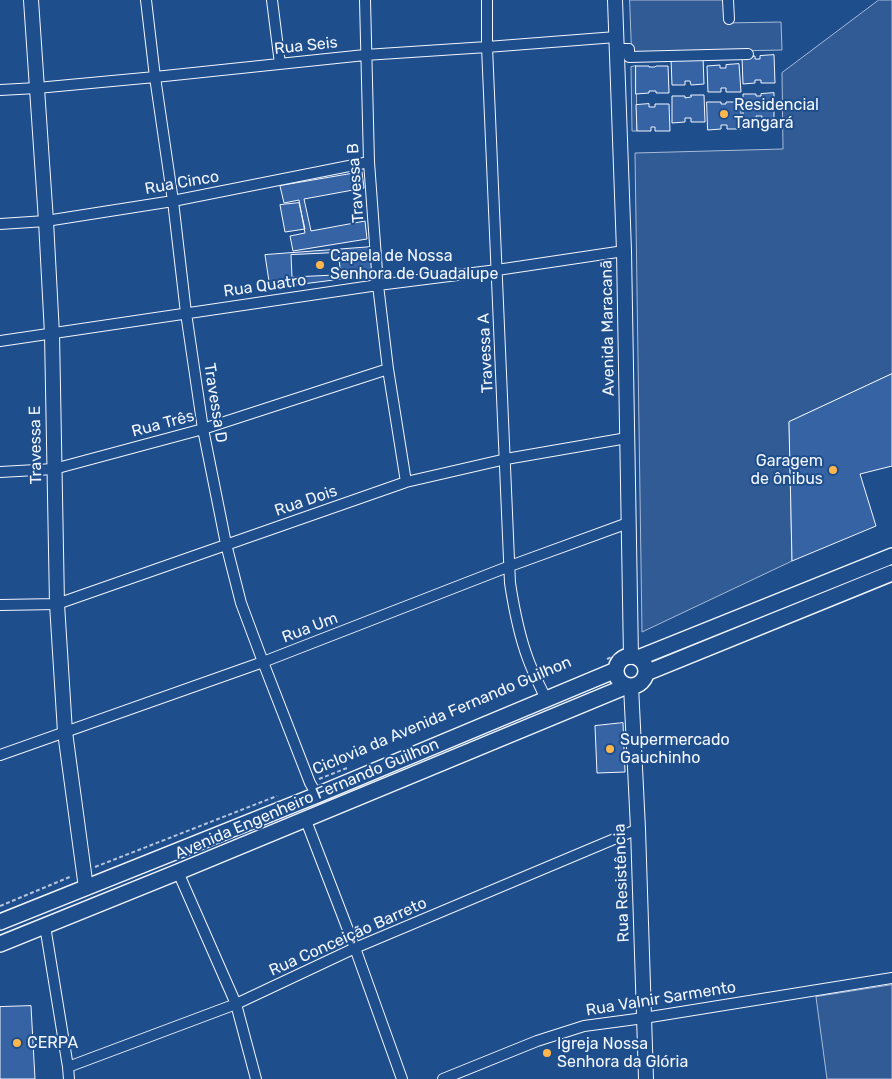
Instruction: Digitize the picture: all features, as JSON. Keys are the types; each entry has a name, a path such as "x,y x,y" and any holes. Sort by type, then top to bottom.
{"main road":[{"name":"Avenida Engenheiro Fernando Guilhon","path":"0,922 86,888 313,789 546,698 611,664 617,666 621,660 633,654 892,556"},
{"name":"Avenida Engenheiro Fernando Guilhon","path":"0,944 629,686 641,683 646,673 892,573"},
{"path":"633,654 644,663 646,673"},
{"path":"611,664 619,680 629,686"}],"street":[{"name":"Travessa E","path":"31,0 52,334 57,604 65,732 86,888"},
{"name":"Travessa D","path":"146,0 186,313 203,428 226,544 241,603 262,662 313,789"},
{"path":"272,0 280,64"},
{"name":"Travessa B","path":"364,0 369,162 378,285 388,369 406,482"},
{"name":"Travessa A","path":"486,0 510,583 520,634 529,661 546,698"},
{"name":"Avenida Maracanã","path":"615,0 624,251 628,523 633,654"},
{"path":"728,0 729,19"},
{"name":"Rua Seis","path":"0,90 155,77 365,55 487,47 616,43"},
{"path":"616,43 629,49 629,57 748,54"},
{"name":"Rua Cinco","path":"0,224 46,221 173,201 369,162"},
{"name":"Rua Quatro","path":"0,341 624,251"},
{"name":"Rua Três","path":"0,472 54,469 203,428 388,369"},
{"name":"Rua Dois","path":"0,605 57,604 406,482 506,459 627,438"},
{"name":"Rua Um","path":"0,755 262,662 510,566 628,523"},
{"name":"Rua Resistência","path":"629,686 638,829 646,1079"},
{"path":"305,818 355,948 402,1079"},
{"name":"Rua Conceição Barreto","path":"68,1067 236,1004 355,948 638,829"},
{"path":"178,872 236,1004 256,1079"},
{"path":"45,926 69,1079"},
{"name":"Rua Valnir Sarmento","path":"443,1079 537,1040 584,1026 892,978"}],"path":[{"path":"611,664 633,654"},
{"name":"Ciclovia da Avenida Fernando Guilhon","path":"313,789 347,767"},
{"path":"0,906 84,871 283,794"}],"shaded area":[{"path":"630,0 724,0 725,23 781,22 782,50 632,53"},
{"path":"879,0 892,0 892,374 789,422 792,561 642,632 635,153 783,149 782,73"},
{"path":"636,66 637,131 632,131 631,67"},
{"path":"892,985 892,1079 827,1079 816,997"}],"building":[{"name":"Residencial Tangará","path":"774,55 775,83 761,83 761,80 755,80 755,83 743,84 742,57 755,56 755,59 760,59 760,56"},
{"name":"Residencial Tangará","path":"703,57 704,84 691,85 690,81 685,81 685,85 672,85 671,58"},
{"name":"Residencial Tangará","path":"739,64 741,92 726,92 726,88 721,88 721,92 708,92 707,66 720,65 720,68 726,68 726,65"},
{"path":"636,66 668,66 669,93 649,91 649,93 636,94"},
{"name":"Residencial Tangará","path":"774,93 774,119 762,119 762,116 756,116 757,120 743,120 743,94 761,96 761,94"},
{"name":"Residencial Tangará","path":"691,95 704,95 705,122 691,122 691,118 685,118 685,122 672,123 672,96 685,96 685,98 691,97"},
{"name":"Residencial Tangará","path":"707,102 726,104 726,102 741,102 741,129 727,129 727,125 721,125 721,129 708,130"},
{"path":"649,104 649,107 655,107 655,104 669,104 670,131 655,131 655,127 651,127 651,131 637,131 636,105"},
{"path":"362,172 364,188 304,199 311,231 365,221 367,239 293,251 290,236 305,233 299,200 284,203 280,186"},
{"path":"299,203 305,229 285,232 280,205"},
{"name":"Capela de Nossa Senhora de Guadalupe","path":"372,247 374,275 270,288 265,255"},
{"name":"Capela de Nossa Senhora de Guadalupe","path":"333,253 334,260 339,259 340,268 335,268 335,275 292,277 291,255"},
{"name":"Garagem de ônibus","path":"892,374 892,466 860,474 876,526 792,561 789,422"},
{"name":"Supermercado Gauchinho","path":"623,723 625,772 597,773 595,726"},
{"name":"CERPA","path":"31,1006 35,1079 0,1079 0,1007"}],"place":[{"name":"Residencial Tangará","path":"724,114"},
{"name":"Capela de Nossa Senhora de Guadalupe","path":"320,265"},
{"name":"Garagem de ônibus","path":"833,470"},
{"name":"Supermercado Gauchinho","path":"610,749"},
{"name":"CERPA","path":"17,1043"},
{"name":"Igreja Nossa Senhora da Glória","path":"547,1053"}]}
